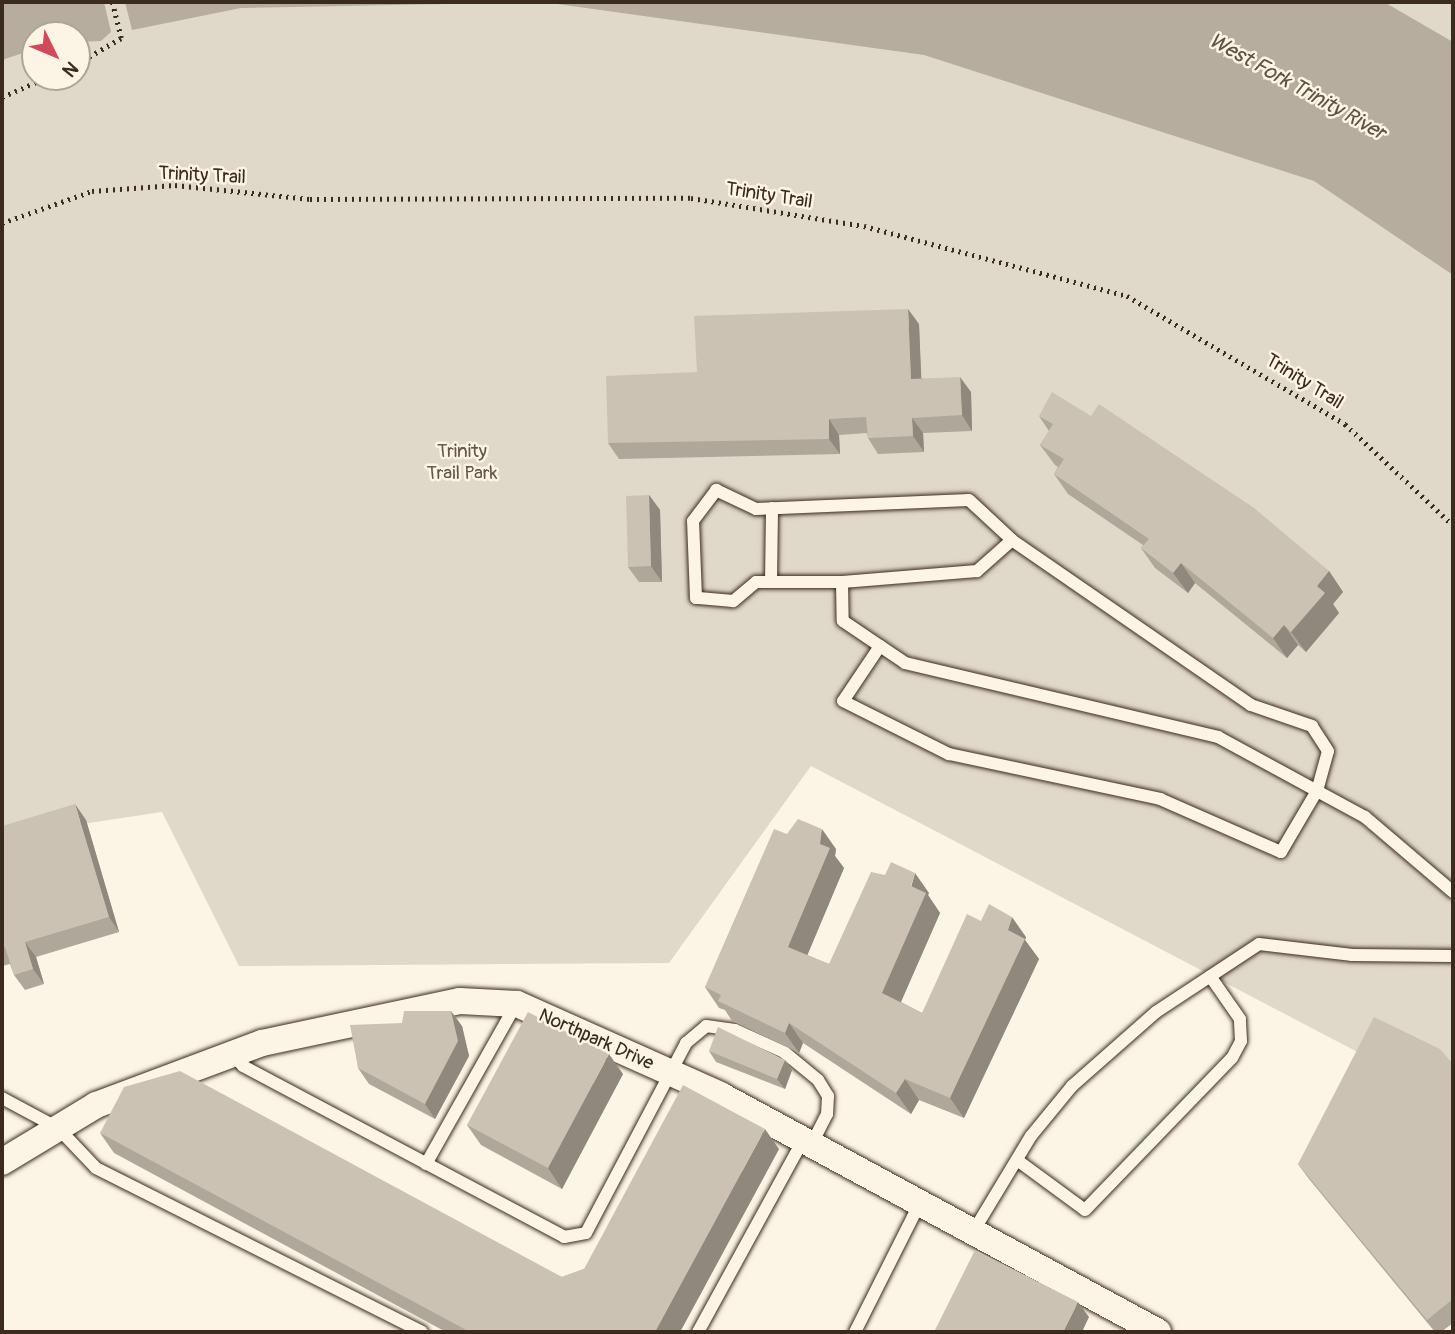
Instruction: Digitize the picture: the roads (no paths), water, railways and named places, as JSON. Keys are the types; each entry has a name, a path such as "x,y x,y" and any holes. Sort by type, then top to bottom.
{"street":[{"name":"Northpark Drive","path":"2,1162 96,1105 232,1054 389,1013 460,1001 517,1004 671,1073 807,1142 973,1232 1124,1324 1158,1332"}],"lane":[{"path":"880,646 843,701 949,754 1160,799 1281,852 1317,791 1328,751 1312,726 1251,705 1012,540 970,500 757,509 716,490 693,521 696,598 733,601 756,582 842,582 977,571 1012,540"},
{"path":"771,582 772,508"},
{"path":"842,582 843,621 905,663 1218,737 1366,817 1453,892"},
{"path":"973,1232 1017,1160 1072,1086 1156,1012 1259,944 1352,955 1453,956"},
{"path":"1017,1160 1085,1210 1232,1058 1241,1041 1240,1019 1210,976"},
{"path":"426,1164 517,1004"},
{"path":"232,1054 243,1066 564,1237 586,1233 686,1043 706,1026 735,1030 784,1052 828,1096 827,1114 807,1142 698,1332"},
{"path":"2,1098 58,1128 96,1168 422,1332"},
{"path":"855,1332 920,1203"}],"water":[{"path":"2,2 104,2 111,32 101,41 91,41 91,21 21,21 21,54 2,60"},
{"path":"125,2 543,2 241,8 132,30"},
{"name":"West Fork Trinity River","path":"543,2 1384,2 1453,42 1453,275 1314,181 924,55"}],"park label":[{"name":"Trinity Trail Park","path":"462,463"}]}
